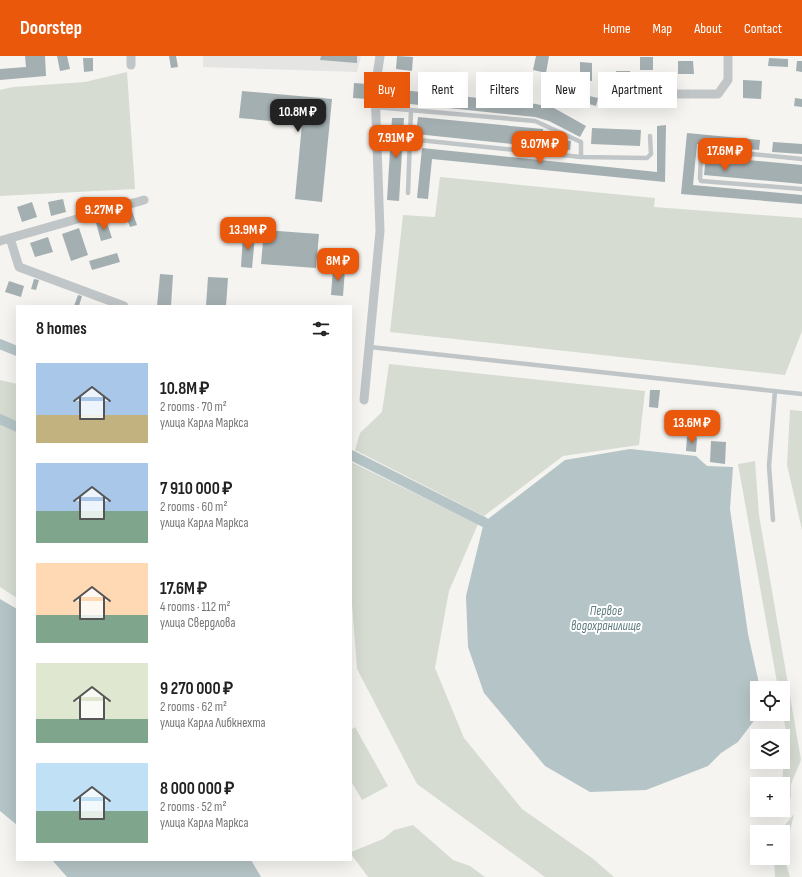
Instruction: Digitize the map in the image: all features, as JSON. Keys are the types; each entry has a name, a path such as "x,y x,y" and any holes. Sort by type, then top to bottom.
{"street":[{"path":"378,72 380,56"},
{"path":"677,94 718,94 728,80 728,56"},
{"path":"364,400 380,231 375,108"},
{"path":"0,241 144,200"},
{"path":"10,238 19,267 121,305"}],"lane":[{"path":"387,108 535,121 581,142 581,157"},
{"path":"408,193 411,110"},
{"path":"409,139 581,157 646,158 651,154 650,136"},
{"path":"802,159 703,149 701,153 700,178 701,181 802,189"},
{"path":"370,347 802,394"},
{"path":"773,520 769,466 775,391"}],"shaded area":[{"path":"203,56 361,56 357,72 203,67"},
{"path":"127,72 135,189 0,196 0,90 13,87 85,82"},
{"path":"440,177 655,198 654,207 802,218 802,331 785,375 390,332 403,215 435,217"},
{"path":"389,364 645,391 639,445 563,456 484,516 355,450 360,433 382,412"},
{"path":"0,380 16,384 16,597 0,587"},
{"path":"790,410 802,411 802,530 787,465"},
{"path":"755,461 759,515 787,681 777,681 738,464"},
{"path":"352,462 478,524 449,591 435,668 464,738 522,809 592,858 614,877 545,877 417,784 357,669 352,604"},
{"path":"790,696 801,760 791,784 790,798 790,777 783,777 783,769 790,769 790,729 786,729 784,721 790,721"},
{"path":"355,727 388,786 362,800 352,783 352,729"},
{"path":"794,814 790,831 790,825 785,825"},
{"path":"413,825 453,860 470,866 485,877 368,877 352,855 352,852 383,839 394,830"},
{"path":"774,865 786,865 790,877 775,877"}],"water":[{"name":"Первое водохранилище","path":"630,449 696,456 707,466 733,467 730,509 748,634 758,681 750,681 750,721 754,721 738,742 721,753 708,766 646,790 590,792 545,766 484,693 468,647 466,596 484,522 565,460"},
{"path":"0,599 16,608 16,824 0,811"},
{"path":"53,861 252,861 261,877 67,877"}],"building":[{"path":"25,56 45,56 46,76 0,80 0,69 26,67"},
{"path":"57,56 67,56 70,69 60,71"},
{"path":"169,56 176,56 178,67 171,68"},
{"path":"321,56 357,56 357,63 320,60"},
{"path":"397,56 413,57 412,71 396,69"},
{"path":"536,56 549,56 546,72 533,70"},
{"path":"640,57 653,57 653,70 640,70"},
{"path":"83,58 93,58 93,71 84,72"},
{"path":"769,58 788,59 788,67 768,66"},
{"path":"678,61 693,61 694,74 678,74"},
{"path":"797,61 802,61 802,72 796,71"},
{"path":"580,62 592,63 592,81 590,81 590,72 580,72"},
{"path":"616,71 630,71 630,72"},
{"path":"743,80 762,81 761,99 743,98"},
{"path":"354,83 364,84 364,99 353,98"},
{"path":"242,91 332,99 322,202 295,199 302,124 239,118"},
{"path":"410,91 418,92 418,105 410,104"},
{"path":"590,96 598,98 596,106 590,104"},
{"path":"468,97 476,98 476,108 533,108 533,104 536,104 541,105 541,108 554,108 586,126 580,137 549,121 535,117 449,108 468,108"},
{"path":"795,98 802,99 802,107 794,106"},
{"path":"418,117 543,129 543,132 555,134 554,140 571,141 570,150 416,134"},
{"path":"392,118 404,118 399,201 387,200"},
{"path":"666,125 665,182 432,159 428,199 417,198 422,148 657,172 657,126"},
{"path":"592,128 641,130 640,146 591,144"},
{"path":"687,133 760,140 759,150 697,144 693,185 802,195 802,204 681,194"},
{"path":"773,142 802,144 802,154 772,152"},
{"path":"706,156 802,165 802,184 704,175"},
{"path":"63,199 66,212 51,216 48,202"},
{"path":"32,202 37,217 22,222 17,207"},
{"path":"132,211 137,225 130,227 125,214"},
{"path":"106,220 112,238 101,241 96,223"},
{"path":"79,228 88,255 71,261 62,234"},
{"path":"264,230 319,234 316,268 261,264"},
{"path":"243,235 255,236 252,268 241,267"},
{"path":"48,237 53,252 35,257 30,243"},
{"path":"117,253 120,262 92,270 89,261"},
{"path":"333,268 345,269 343,296 331,295"},
{"path":"160,274 173,275 171,305 157,305"},
{"path":"208,277 228,278 226,305 206,305"},
{"path":"34,279 39,280 36,290 31,289"},
{"path":"9,281 24,286 21,297 5,292"},
{"path":"78,295 82,296 79,305 74,305"},
{"path":"650,390 660,390 658,408 649,407"},
{"path":"684,415 703,416 702,433 682,432"},
{"path":"687,437 697,438 696,452 686,451"},
{"path":"711,441 726,442 725,464 710,462"}],"waterway":[{"path":"0,344 16,351"},
{"path":"0,419 16,427"},
{"path":"352,456 484,522"}]}
